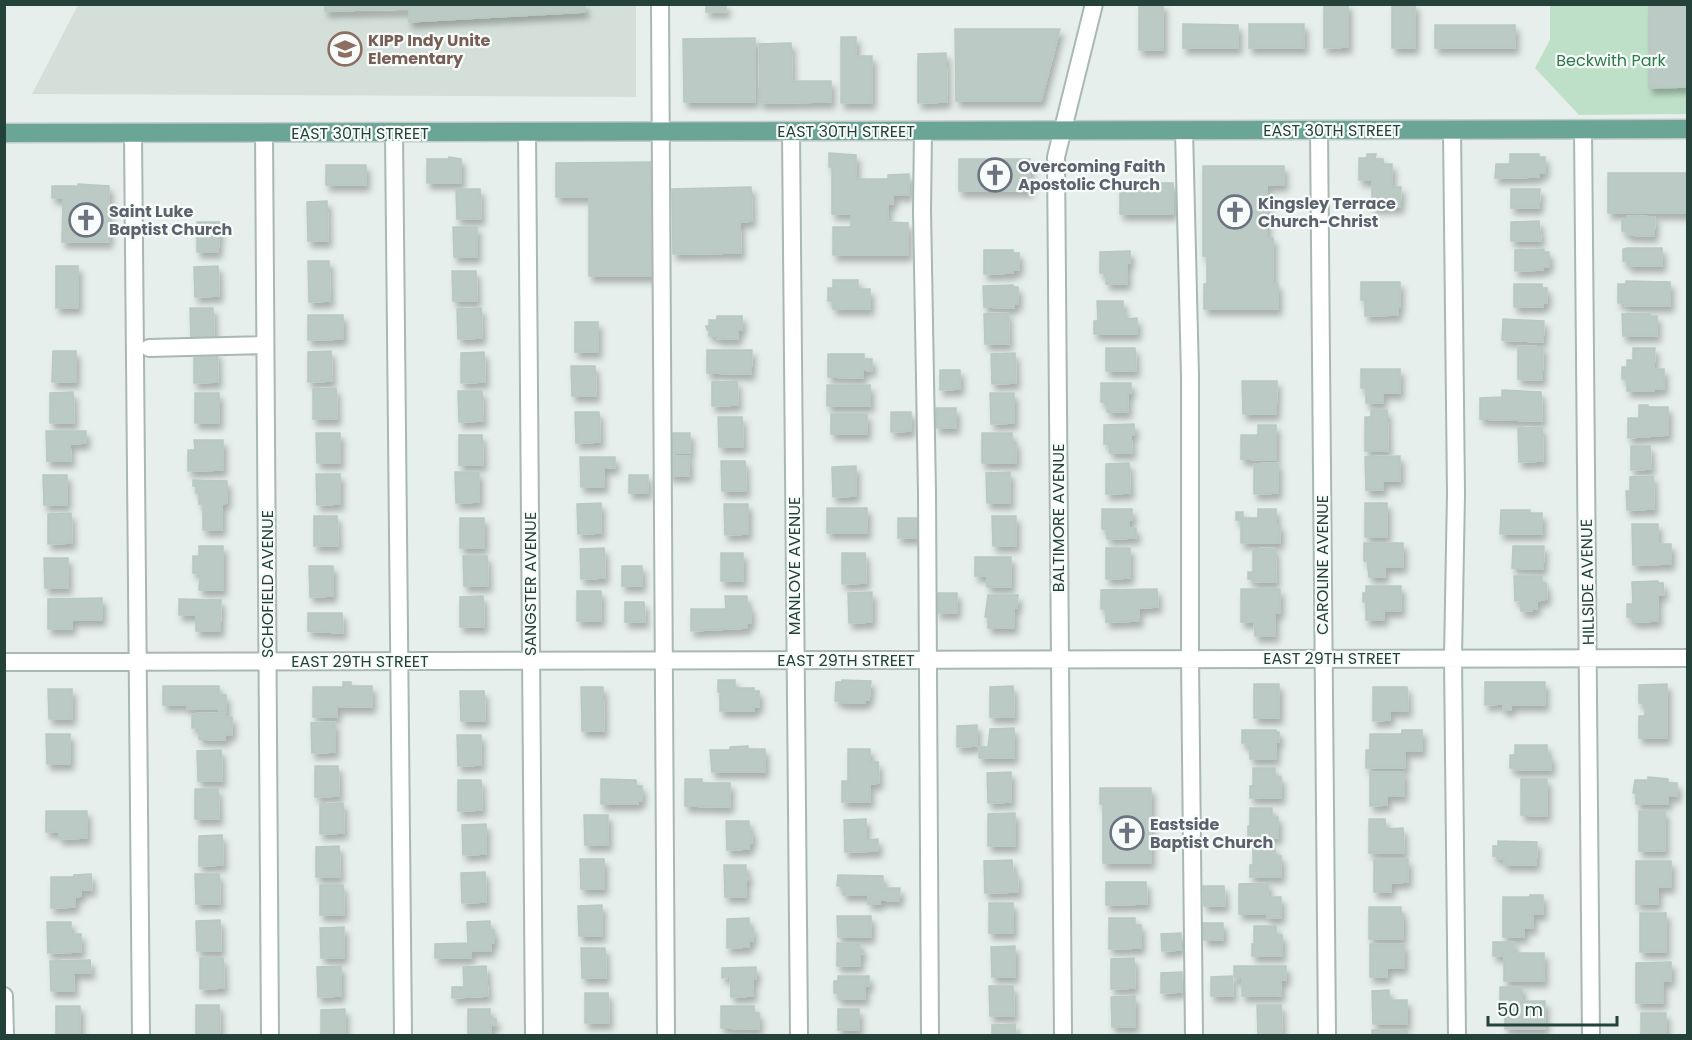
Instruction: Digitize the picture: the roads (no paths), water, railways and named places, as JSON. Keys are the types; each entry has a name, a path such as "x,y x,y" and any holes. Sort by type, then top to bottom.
{"main road":[{"name":"EAST 30TH STREET","path":"4,133 1688,129"}],"street":[{"path":"660,4 666,1035"},
{"name":"BALTIMORE AVENUE","path":"1063,1035 1056,158 1094,4"},
{"name":"HILLSIDE AVENUE","path":"1583,129 1591,1035"},
{"path":"1184,130 1190,376 1194,1035"},
{"name":"CAROLINE AVENUE","path":"1319,130 1327,1035"},
{"path":"1452,130 1456,482 1453,658 1457,1035"},
{"path":"923,131 922,210 929,659 930,1035"},
{"path":"394,132 403,1035"},
{"name":"SANGSTER AVENUE","path":"527,132 534,1035"},
{"name":"MANLOVE AVENUE","path":"791,132 799,1035"},
{"path":"133,133 141,1035"},
{"name":"SCHOFIELD AVENUE","path":"264,133 270,1035"},
{"path":"149,348 265,345"},
{"name":"EAST 29TH STREET","path":"4,662 1688,658"},
{"path":"4,996 5,1035"}],"place":[{"name":"KIPP Indy Unite Elementary","path":"345,49"},
{"name":"Overcoming Faith Apostolic Church","path":"995,175"},
{"name":"Kingsley Terrace Church-Christ","path":"1235,212"},
{"name":"Saint Luke Baptist Church","path":"86,220"},
{"name":"Eastside Baptist Church","path":"1127,833"}],"park label":[{"name":"Beckwith Park","path":"1611,60"}]}
